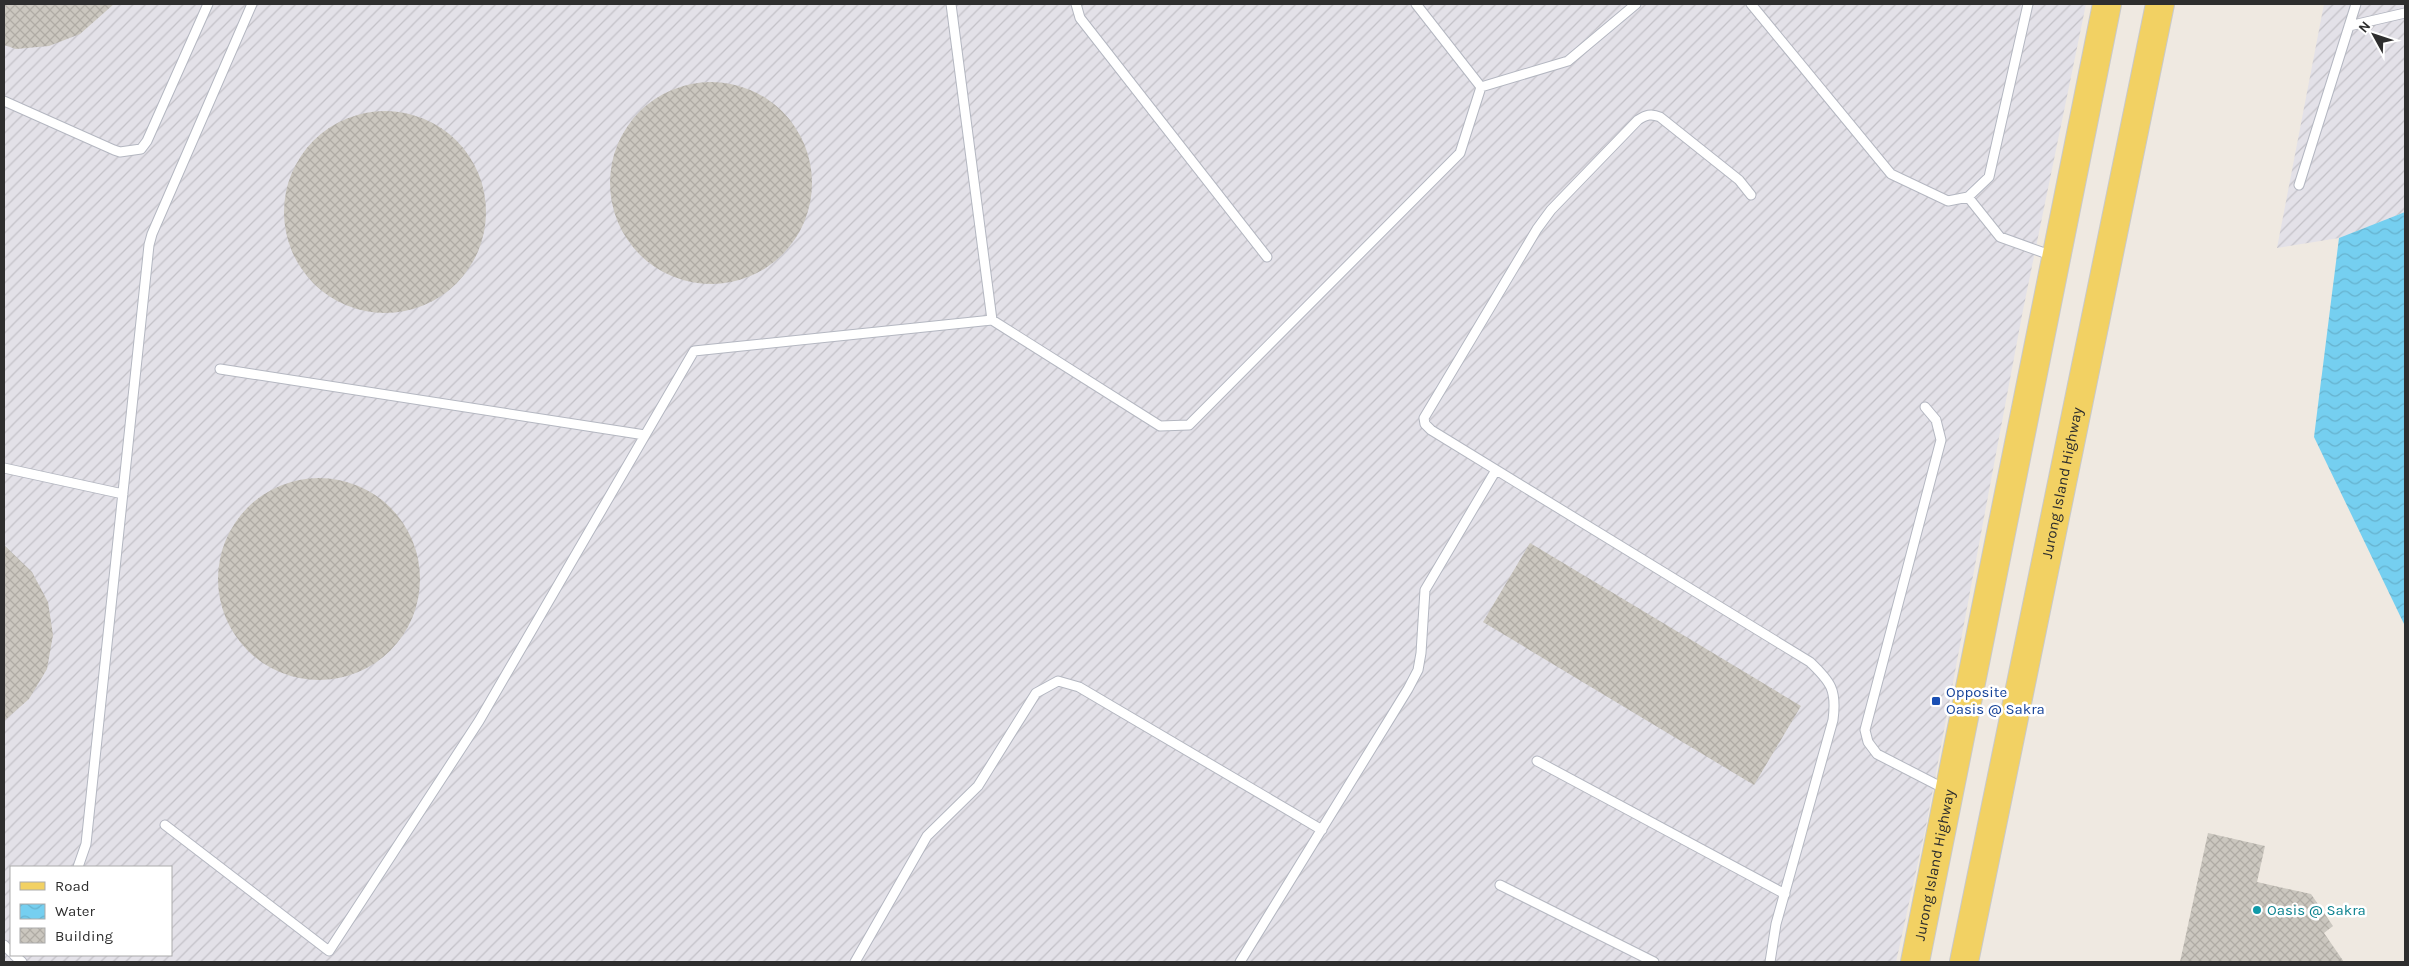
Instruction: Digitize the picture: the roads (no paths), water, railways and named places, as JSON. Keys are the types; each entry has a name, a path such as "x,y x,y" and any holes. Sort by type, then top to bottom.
{"main road":[{"name":"Jurong Island Highway","path":"1915,962 2107,4"},
{"name":"Jurong Island Highway","path":"1964,962 2160,4"}],"lane":[{"path":"4,101 114,150 120,152 140,149 147,141 208,4"},
{"path":"78,866 86,844 152,234 252,4"},
{"path":"951,4 992,320"},
{"path":"1076,4 1080,18 1267,257"},
{"path":"1416,4 1481,87"},
{"path":"1481,87 1568,61 1636,4"},
{"path":"1751,4 1891,174 1948,201 1968,197 1989,177 2028,4"},
{"path":"2299,186 2356,4"},
{"path":"2350,26 2405,12"},
{"path":"165,825 329,951 479,721 694,351 992,320 1160,426 1189,425 1460,153 1481,87"},
{"path":"1751,195 1739,180 1654,114 1647,115 1638,120 1551,210 1424,418 1425,424 1431,430 1810,662 1826,677 1835,698 1833,720 1776,924 1770,962"},
{"path":"1968,197 2000,237 2057,257"},
{"path":"220,369 645,436"},
{"path":"1925,407 1936,420 1941,440 1865,730 1868,742 1878,754 1949,791"},
{"path":"4,468 123,494"},
{"path":"1240,962 1418,670 1421,653 1425,590 1496,470"},
{"path":"855,962 927,836 978,786 1036,693 1058,682 1079,686 1322,830"},
{"path":"1537,761 1785,894"},
{"path":"1500,885 1654,962"}],"water":[{"path":"2405,212 2405,626 2314,437 2339,238"}],"place":[{"name":"Opposite Oasis @ Sakra","path":"1936,701"},
{"name":"Oasis @ Sakra","path":"2257,910"}]}
